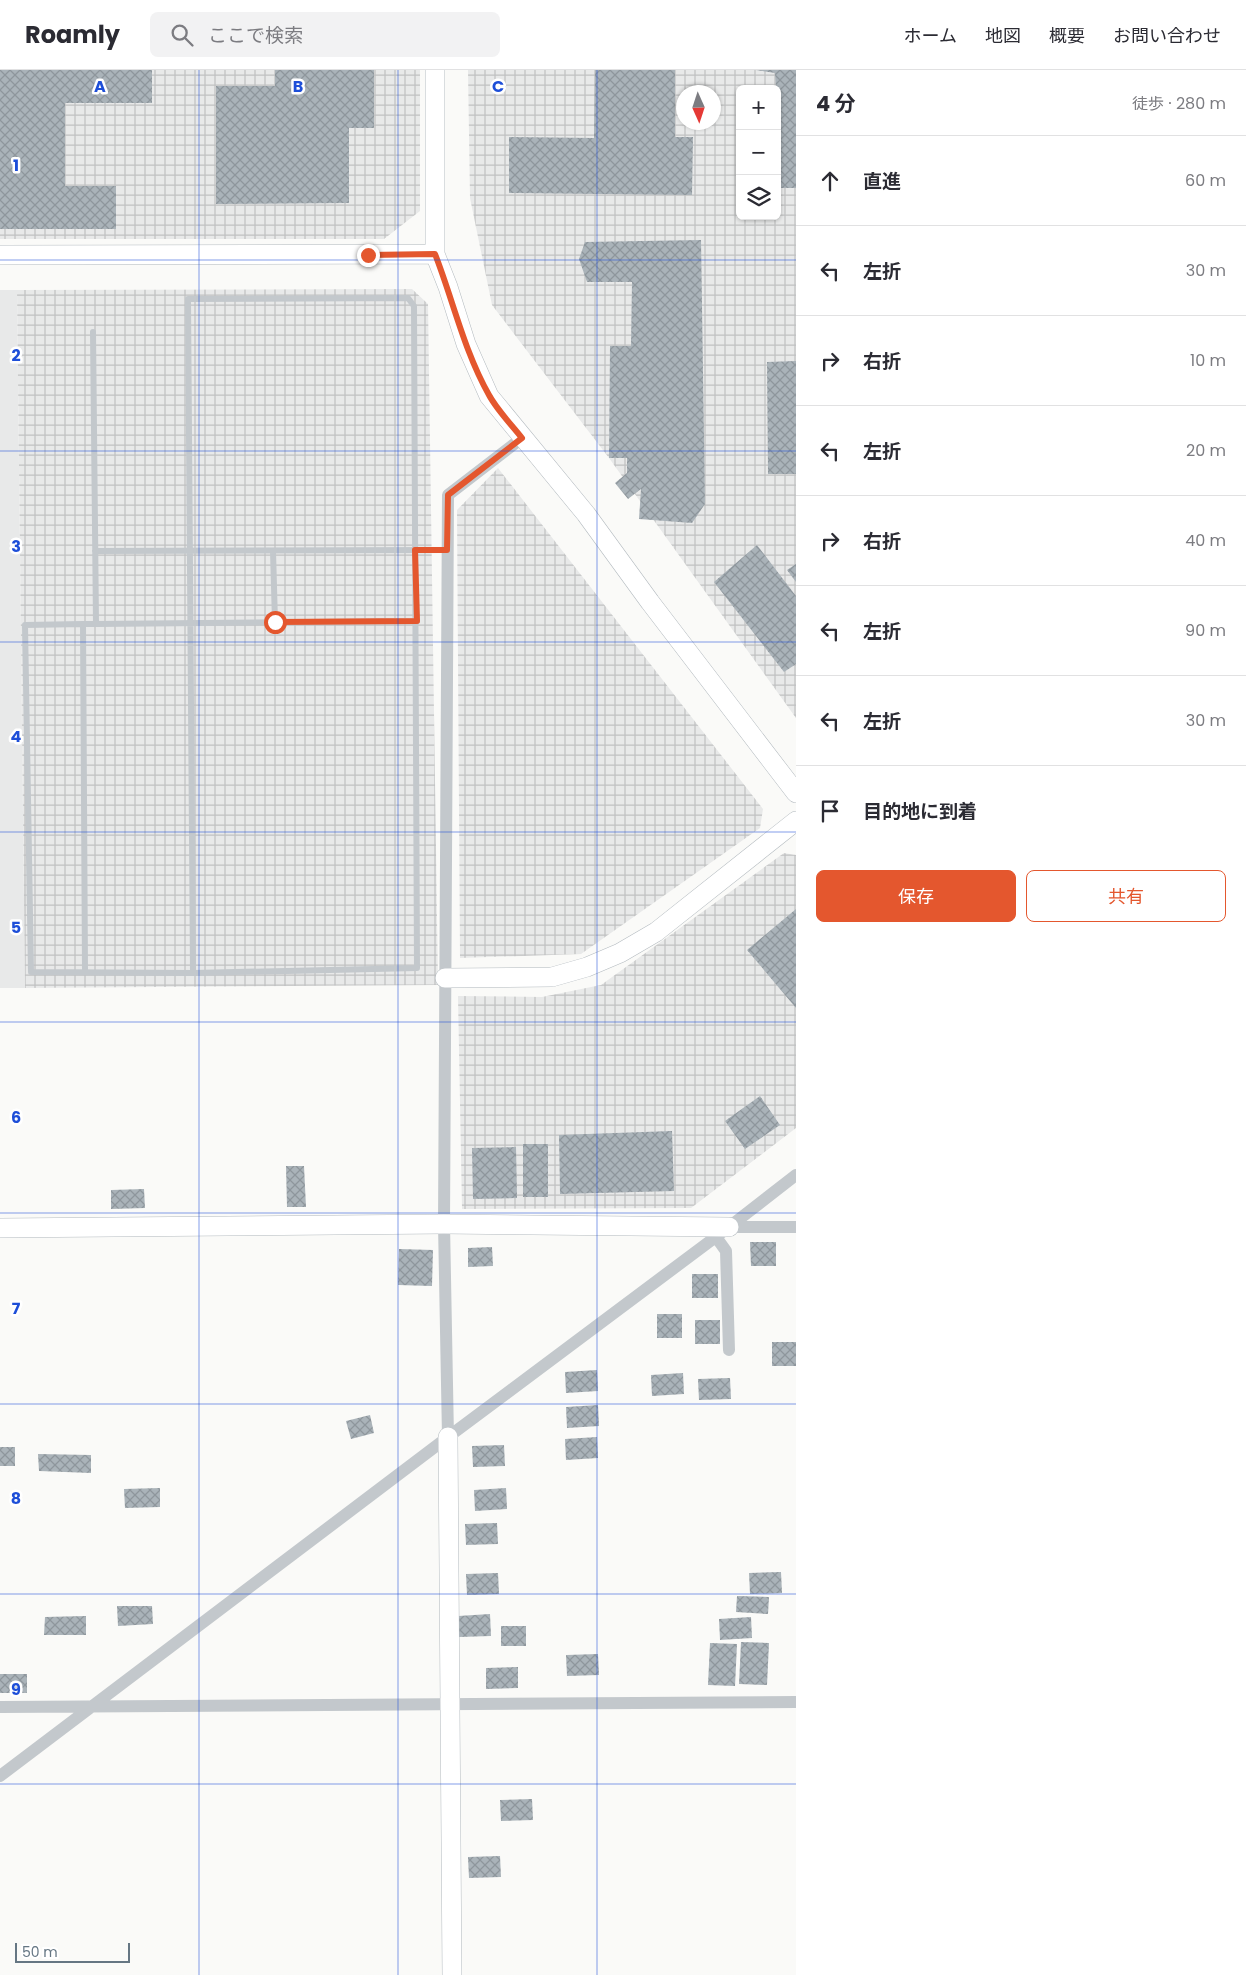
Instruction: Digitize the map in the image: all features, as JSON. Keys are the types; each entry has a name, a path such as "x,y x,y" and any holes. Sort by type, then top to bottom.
{"street":[{"path":"435,70 435,254 448,287 466,344 489,396 586,514 656,610 796,792"},
{"path":"0,255 435,254"},
{"path":"452,1975 451,1704 444,1224 448,495 522,438"},
{"path":"445,978 552,977 587,967 620,953 656,932 796,821"},
{"path":"0,1776 796,1175"},
{"path":"0,1228 444,1224 722,1232 796,1227"},
{"path":"722,1232 726,1251 729,1350"},
{"path":"0,1707 796,1702"}],"lane":[{"path":"194,973 190,623 189,551 188,299 408,298 414,306 417,621 417,968 194,973 31,972 25,625 83,624 96,624 190,623 275,622 417,621"},
{"path":"92,332 96,624"},
{"path":"95,551 447,550"},
{"path":"273,551 275,622"},
{"path":"83,624 84,972"}],"shaded area":[{"path":"0,70 420,70 420,211 384,239 0,239"},
{"path":"468,70 796,70 796,718 609,458 492,305 470,198"},
{"path":"412,289 428,304 438,985 25,988 17,290"},
{"path":"0,290 17,290 25,988 0,988"},
{"path":"498,468 763,809 760,828 581,954 460,958 457,510"},
{"path":"784,853 796,855 796,1128 691,1208 462,1209 458,996 542,997 601,985"}],"building":[{"path":"0,70 152,70 152,103 65,103 65,186 116,186 116,229 0,229"},
{"path":"275,70 374,70 374,128 349,128 349,203 216,204 216,86 275,86"},
{"path":"595,70 675,70 675,137 693,137 692,195 509,193 509,137 594,138"},
{"path":"756,70 796,70 796,188 781,188 781,85 776,85 775,73"},
{"path":"701,240 705,504 692,523 639,519 641,489 628,499 615,483 627,473 627,458 609,458 610,346 631,346 632,282 587,282 579,259 585,242"},
{"path":"796,361 796,474 768,474 767,362"},
{"path":"757,545 796,596 796,664 784,672 714,582"},
{"path":"796,564 796,582 787,570"},
{"path":"796,909 796,1008 747,950"},
{"path":"760,1096 780,1125 745,1149 725,1121"},
{"path":"672,1131 674,1191 560,1194 559,1135"},
{"path":"523,1144 548,1144 548,1197 523,1197"},
{"path":"516,1147 517,1198 473,1199 472,1148"},
{"path":"286,1166 304,1166 306,1207 287,1207"},
{"path":"144,1189 145,1208 111,1209 111,1190"},
{"path":"750,1242 776,1242 776,1266 751,1266"},
{"path":"492,1247 493,1266 468,1267 468,1248"},
{"path":"399,1249 433,1250 432,1286 398,1285"},
{"path":"692,1274 718,1274 718,1298 692,1298"},
{"path":"657,1314 682,1314 682,1338 657,1338"},
{"path":"695,1320 720,1320 720,1344 695,1344"},
{"path":"772,1342 796,1342 796,1366 772,1366"},
{"path":"597,1370 598,1391 566,1393 565,1372"},
{"path":"683,1373 684,1394 652,1396 651,1375"},
{"path":"730,1378 731,1399 699,1400 698,1379"},
{"path":"598,1405 599,1426 567,1428 566,1407"},
{"path":"370,1415 374,1433 351,1439 346,1421"},
{"path":"597,1437 598,1458 566,1460 565,1439"},
{"path":"504,1445 505,1466 473,1467 472,1446"},
{"path":"0,1447 15,1447 15,1466 0,1466"},
{"path":"38,1454 91,1455 91,1473 39,1471"},
{"path":"160,1488 160,1507 125,1508 124,1489"},
{"path":"506,1488 507,1509 475,1511 474,1490"},
{"path":"497,1523 498,1544 466,1545 465,1524"},
{"path":"781,1572 782,1593 750,1594 749,1573"},
{"path":"498,1573 499,1594 467,1595 466,1574"},
{"path":"737,1596 769,1597 768,1614 736,1612"},
{"path":"117,1606 152,1606 153,1624 118,1626"},
{"path":"490,1614 491,1636 459,1637 458,1616"},
{"path":"86,1616 86,1635 44,1635 45,1617"},
{"path":"751,1617 752,1638 720,1640 719,1619"},
{"path":"501,1626 526,1626 526,1646 501,1646"},
{"path":"741,1642 769,1643 767,1685 739,1684"},
{"path":"710,1643 737,1644 735,1686 708,1685"},
{"path":"598,1654 599,1675 567,1676 566,1655"},
{"path":"518,1667 518,1688 486,1689 486,1668"},
{"path":"0,1674 27,1674 27,1693 0,1693"},
{"path":"532,1799 533,1820 501,1821 500,1800"},
{"path":"500,1856 501,1877 469,1878 468,1857"}],"route":[{"path":"275,622 417,621 415,550 447,550 448,495 522,438 489,396 466,344 448,287 435,254 368,255"}]}
